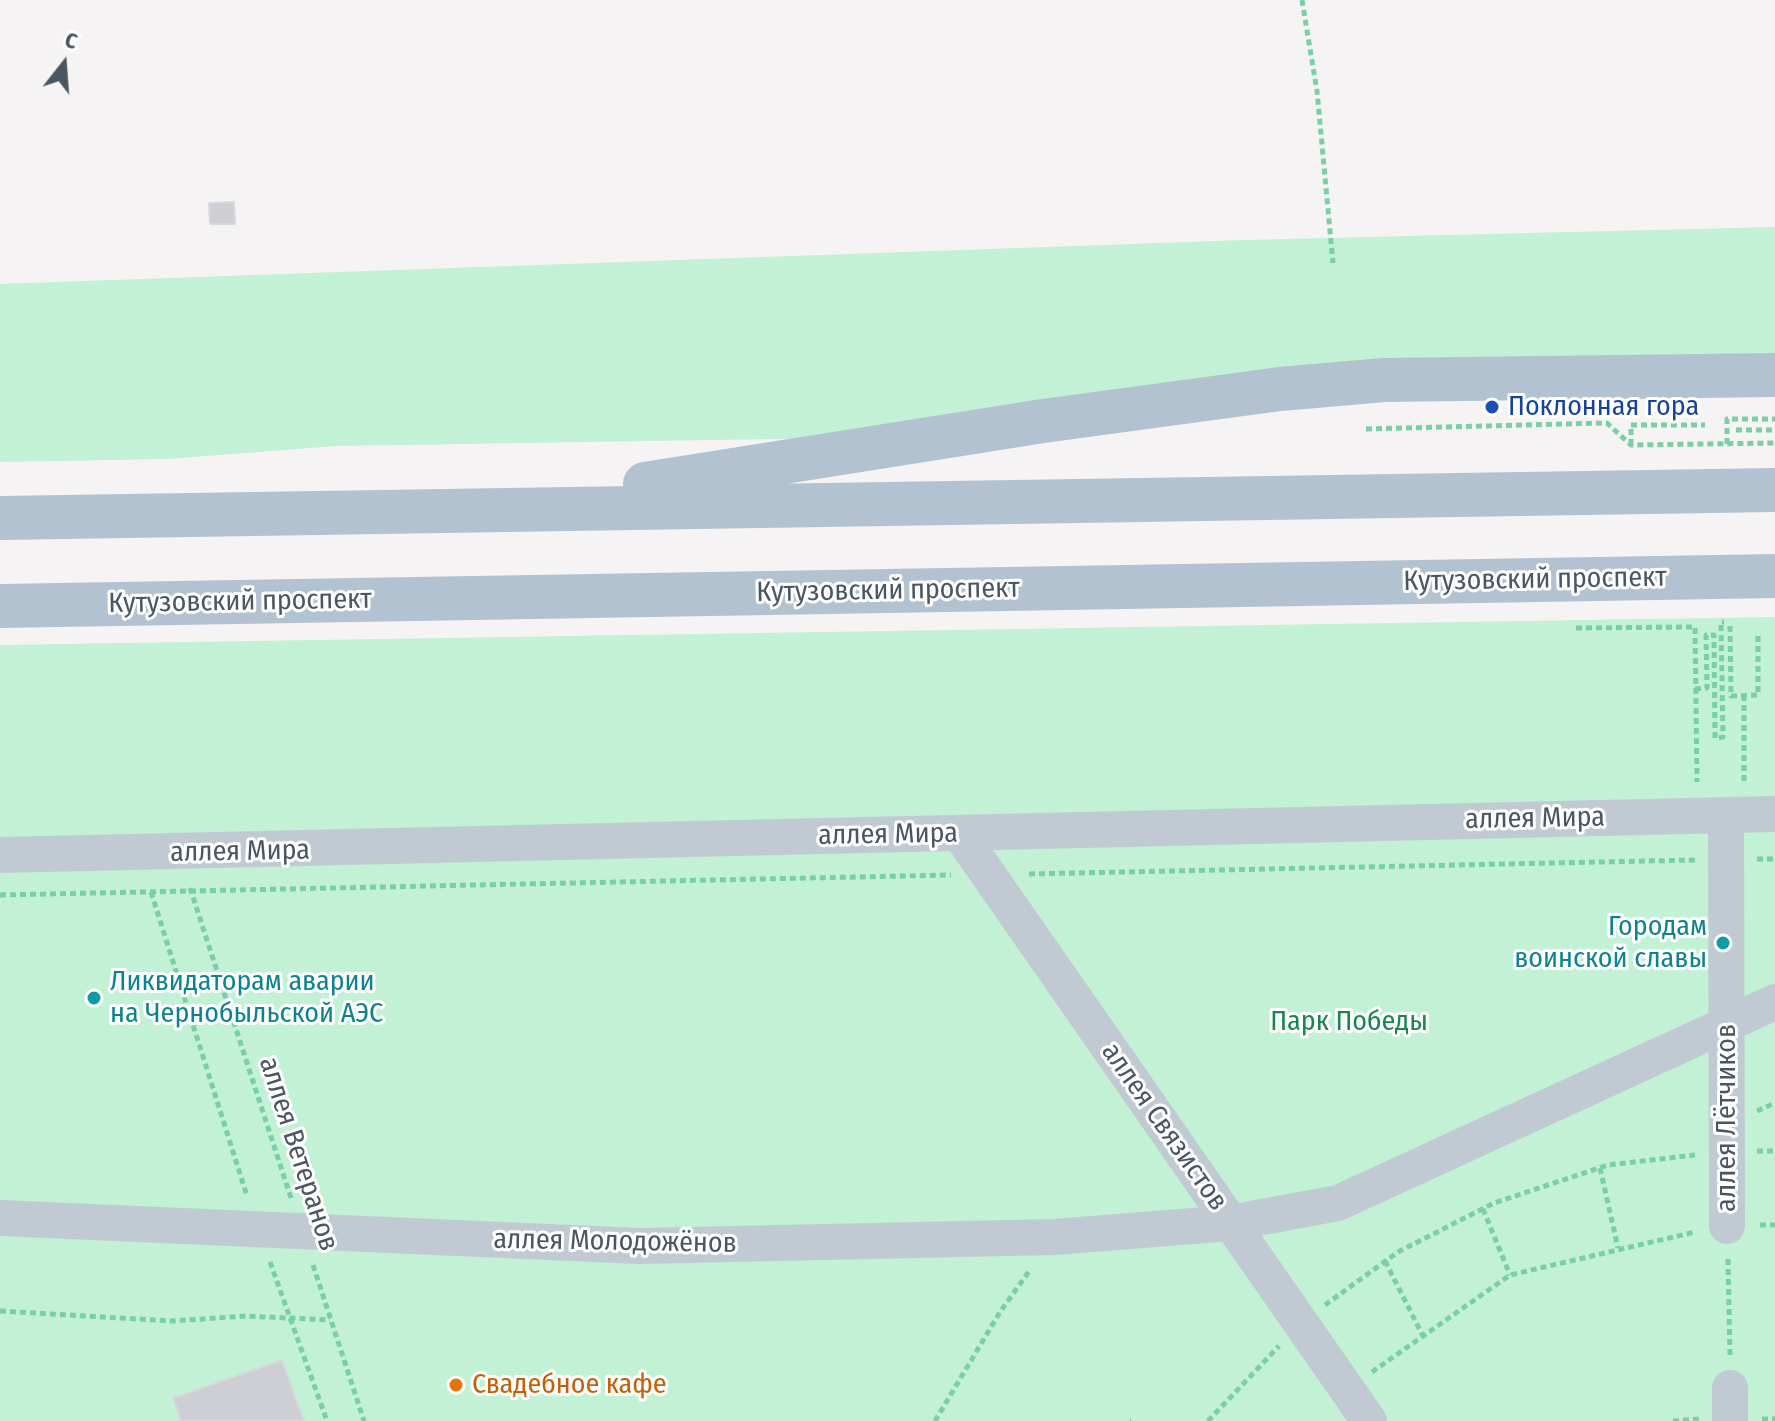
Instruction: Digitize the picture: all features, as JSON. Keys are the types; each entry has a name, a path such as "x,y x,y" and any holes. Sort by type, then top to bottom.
{"main road":[{"path":"489,509 1043,421 1280,389 1384,380 1775,375"},
{"path":"0,518 1775,490"},
{"name":"Кутузовский проспект","path":"0,606 1775,576"}],"street":[{"name":"аллея Мира","path":"0,855 1736,814"},
{"name":"аллея Лётчиков","path":"1727,1226 1726,860 1736,814"},
{"name":"аллея Связистов","path":"960,834 1369,1421"},
{"name":"аллея Молодожёнов","path":"0,1218 302,1234 640,1246 1055,1237 1230,1223 1338,1203 1775,1002"}],"path":[{"path":"1302,0 1317,91 1333,263"},
{"path":"1727,444 1727,419 1775,419"},
{"path":"1366,429 1607,423 1631,445 1775,443"},
{"path":"1631,445 1631,425 1705,425"},
{"path":"1736,430 1775,430"},
{"path":"1695,689 1707,688 1706,635 1714,635 1715,738 1723,737 1721,622 1724,622"},
{"path":"1730,626 1731,696 1758,695 1758,632"},
{"path":"1576,628 1695,627 1695,689 1736,814"},
{"path":"1736,814 1744,695"},
{"name":"аллея Ветеранов","path":"178,853 364,1421"},
{"path":"0,895 1775,859"},
{"path":"151,892 259,1232 327,1421"},
{"path":"1208,1421 1301,1323 1385,1261 1483,1208 1600,1168 1727,1152 1775,1151"},
{"path":"1600,1168 1618,1248"},
{"path":"1483,1208 1510,1275"},
{"path":"1347,1390 1510,1275 1618,1248 1727,1226 1775,1225"},
{"name":"аллея Лётчиков","path":"1727,1226 1730,1404"},
{"path":"935,1421 1000,1312 1055,1237"},
{"path":"1385,1261 1423,1336"},
{"path":"0,1311 172,1321 246,1316 331,1320"}],"green space":[{"path":"1775,227 1775,354 836,438 336,446 167,459 0,462 0,284 1245,240"},
{"name":"Парк Победы","path":"1775,617 1775,1421 0,1421 0,645"}],"building":[{"path":"234,202 235,224 210,224 209,203"},
{"path":"282,1360 304,1421 181,1421 173,1398"}],"place":[{"name":"Поклонная гора","path":"1492,407"},
{"name":"Городам воинской славы","path":"1723,943"},
{"name":"Ликвидаторам аварии на Чернобыльской АЭС","path":"94,998"},
{"name":"Свадебное кафе","path":"456,1385"}]}
